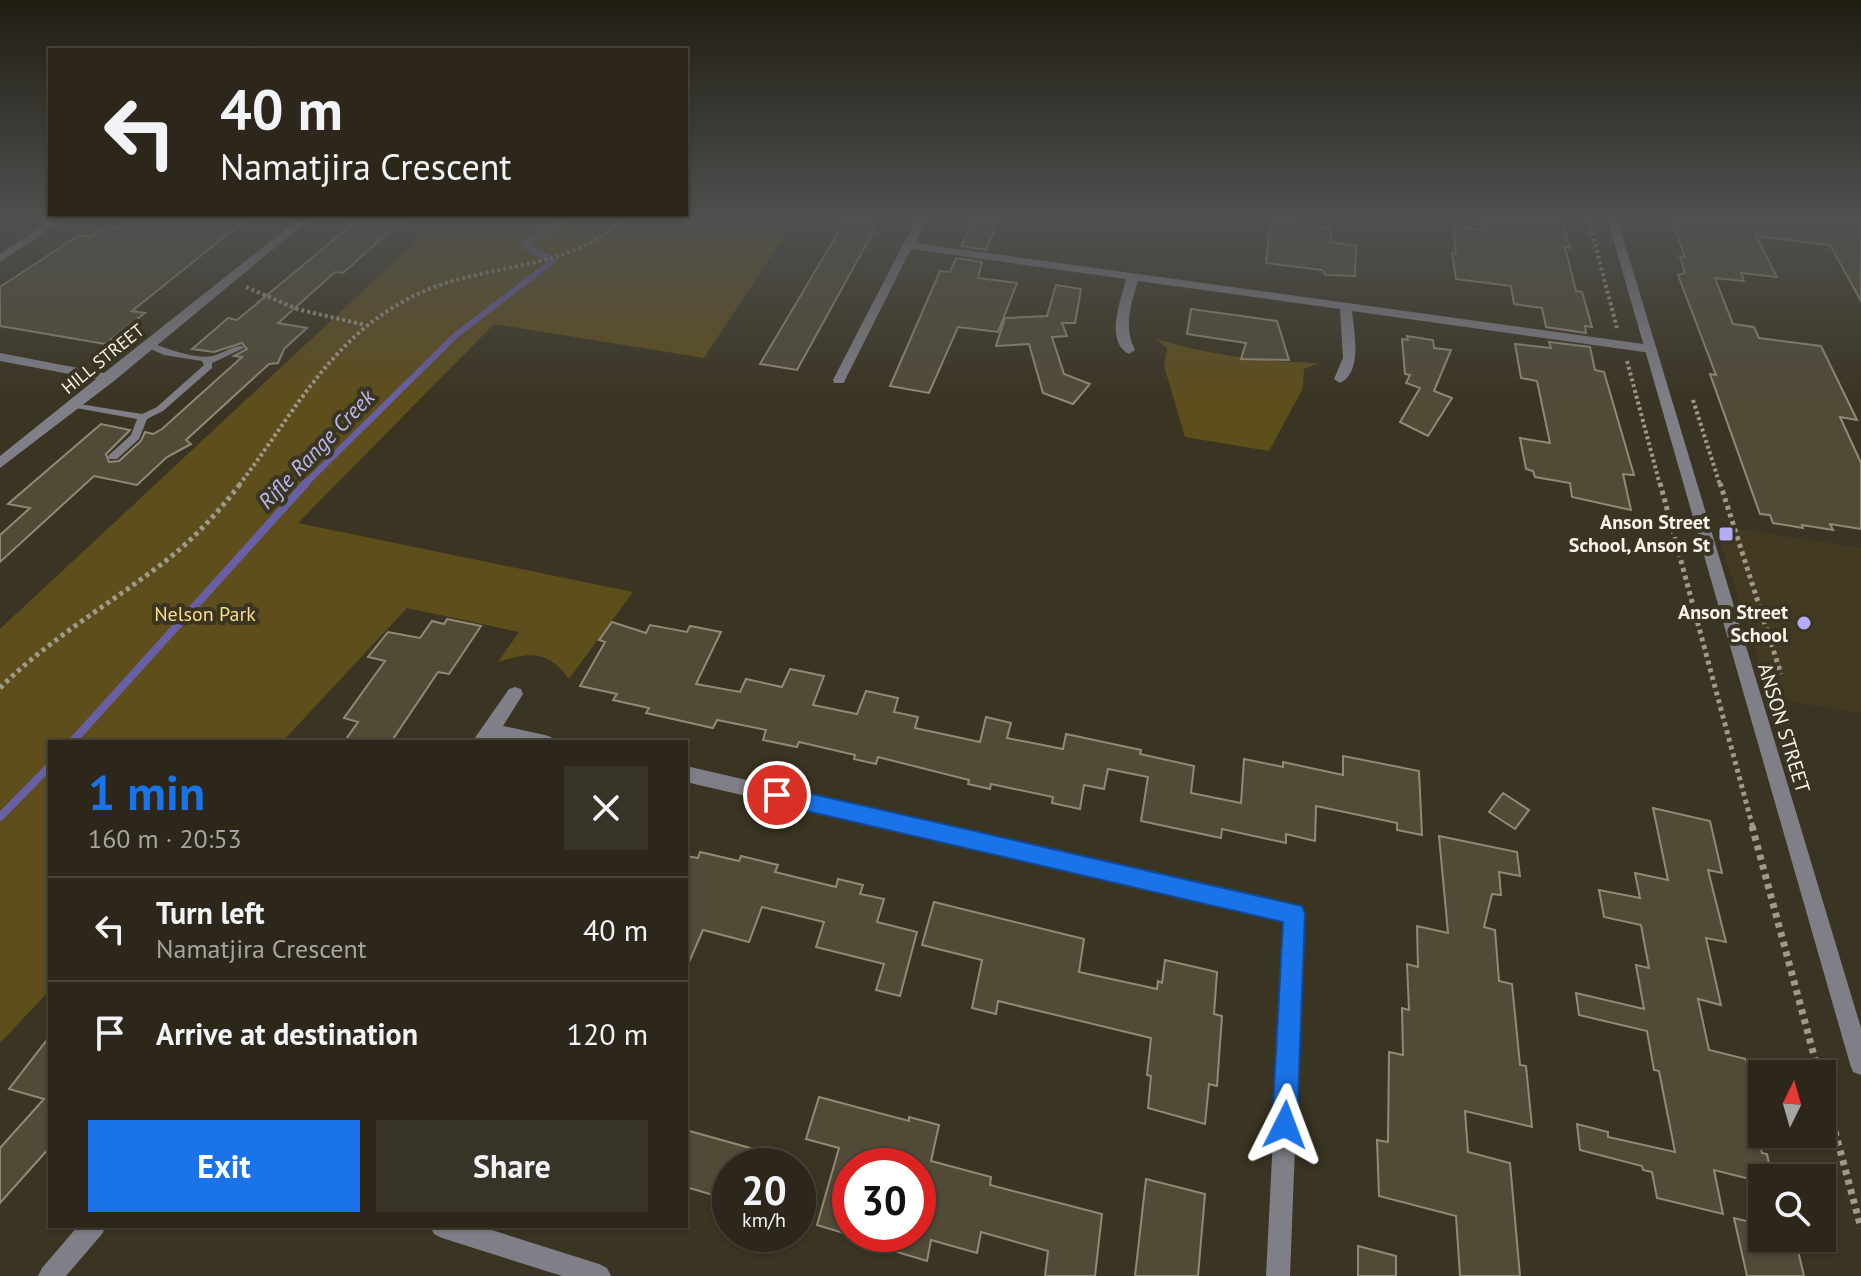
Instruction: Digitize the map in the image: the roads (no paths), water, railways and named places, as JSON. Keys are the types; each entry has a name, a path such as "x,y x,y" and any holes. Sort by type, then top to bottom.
{"street":[{"name":"HILL STREET","path":"0,463 229,281"},
{"path":"839,380 890,281"},
{"path":"1129,350 1124,342 1122,323 1132,281"},
{"path":"1165,281 1651,349"},
{"name":"ANSON STREET","path":"1631,281 1861,1064"},
{"path":"1340,379 1349,358 1346,306"},
{"path":"0,357 109,378"},
{"path":"515,694 486,736 525,740"},
{"path":"688,774 1294,914 1278,1276"},
{"path":"50,1276 92,1228"},
{"path":"448,1228 599,1276"}],"lane":[{"path":"149,345 207,362 239,348"},
{"path":"76,405 143,417 160,409 209,366 207,362"},
{"path":"113,457 135,437 143,417"}],"waterway":[{"name":"Rifle Range Creek","path":"306,483 456,335 527,281"},
{"name":"Rifle Range Creek","path":"74,740 306,483"},
{"name":"Rifle Range Creek","path":"0,817 48,768"}],"place":[{"name":"Anson Street School, Anson St","path":"1726,534"},
{"name":"Anson Street School","path":"1804,623"}],"park label":[{"name":"Nelson Park","path":"205,614"}]}
